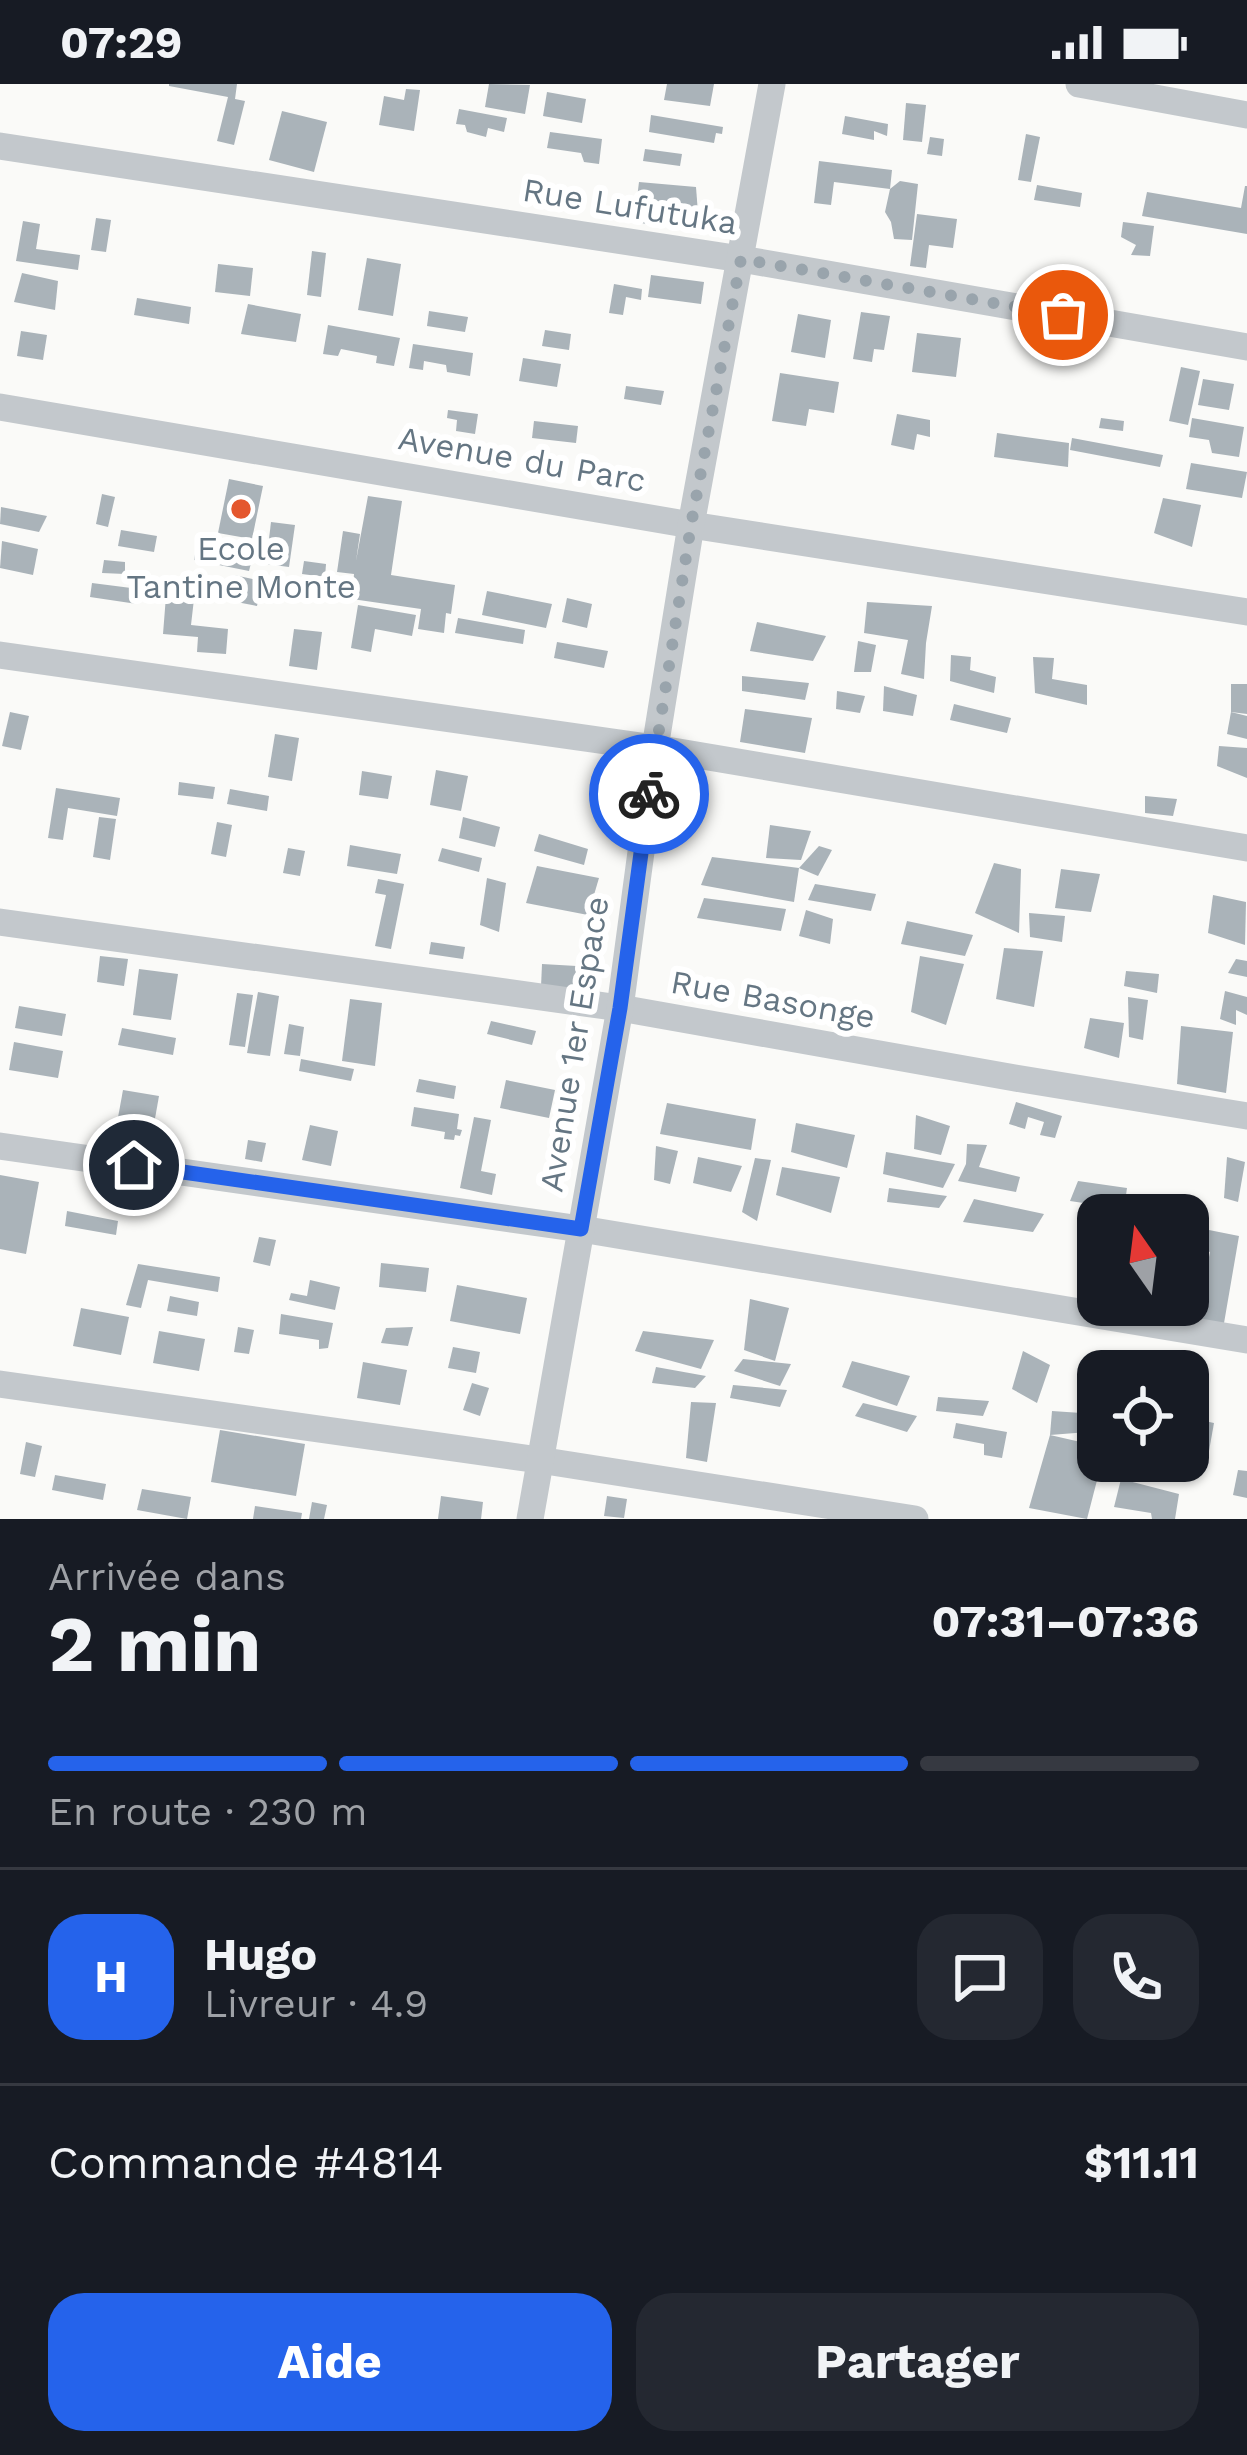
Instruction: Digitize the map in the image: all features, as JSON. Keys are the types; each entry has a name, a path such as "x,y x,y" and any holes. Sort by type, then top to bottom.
{"street":[{"name":"Avenue 1er Espace","path":"530,1519 620,1008 691,525 772,84"},
{"path":"1079,84 1247,115"},
{"name":"Rue Lufutuka","path":"0,146 741,259 1247,347"},
{"name":"Avenue du Parc","path":"0,406 691,525 1247,612"},
{"path":"0,655 655,748 1247,848"},
{"name":"Rue Basonge","path":"0,922 620,1008 1247,1116"},
{"path":"0,1145 581,1229 1247,1340"},
{"path":"0,1384 915,1519"}],"building":[{"path":"169,84 237,84 235,99 245,101 234,145 217,141 228,97"},
{"path":"489,84 530,85 525,114 485,107"},
{"path":"667,84 714,84 710,106 664,100"},
{"path":"406,89 420,90 414,131 379,125 384,96 404,100"},
{"path":"547,92 586,99 582,123 543,116"},
{"path":"906,103 926,105 922,142 903,140"},
{"path":"459,109 507,118 504,132 488,128 486,137 467,132 465,125 456,124"},
{"path":"282,111 327,122 314,172 269,160"},
{"path":"651,115 723,127 722,134 716,133 714,143 649,132"},
{"path":"845,116 888,124 887,136 874,131 874,140 842,134"},
{"path":"550,132 602,139 599,164 584,162 581,153 547,148"},
{"path":"1026,134 1040,137 1031,182 1018,180"},
{"path":"930,137 944,139 942,156 927,154"},
{"path":"645,149 682,154 680,166 643,161"},
{"path":"819,161 892,170 890,189 834,182 831,205 814,203"},
{"path":"900,181 918,184 912,240 894,239 885,212 890,189"},
{"path":"639,182 696,187 698,213 687,230 634,222"},
{"path":"1037,185 1082,193 1080,207 1034,200"},
{"path":"1245,186 1247,234 1142,216 1147,192 1241,208"},
{"path":"917,214 957,219 953,248 929,245 926,268 910,266"},
{"path":"96,218 111,220 106,252 91,250"},
{"path":"23,221 40,224 36,249 80,255 78,270 16,261"},
{"path":"1123,222 1154,226 1150,256 1131,255 1136,245 1121,237"},
{"path":"312,251 326,253 321,297 307,295"},
{"path":"367,258 401,264 393,316 358,310"},
{"path":"218,264 253,268 250,296 215,292"},
{"path":"22,273 58,281 55,310 14,302"},
{"path":"651,275 704,282 701,304 648,297"},
{"path":"614,284 642,289 641,300 626,297 623,315 609,313"},
{"path":"137,298 191,307 189,324 134,315"},
{"path":"248,304 301,314 296,342 241,334"},
{"path":"429,311 468,317 465,332 427,326"},
{"path":"861,312 890,316 884,350 874,349 872,362 853,359"},
{"path":"798,314 831,320 825,358 791,352"},
{"path":"328,325 400,338 394,366 376,363 377,356 341,349 338,356 323,354"},
{"path":"545,330 571,334 569,350 542,346"},
{"path":"21,331 47,335 43,360 17,356"},
{"path":"917,333 961,338 956,377 912,372"},
{"path":"413,344 473,353 470,376 424,361 423,370 409,368"},
{"path":"523,358 561,364 557,387 519,381"},
{"path":"1181,367 1200,371 1188,425 1169,421"},
{"path":"780,373 839,382 834,413 809,409 806,426 772,421"},
{"path":"1203,379 1234,384 1229,410 1198,405"},
{"path":"626,386 664,391 661,405 624,399"},
{"path":"448,410 478,414 475,434 456,431 457,420 447,418"},
{"path":"897,414 930,420 930,437 917,434 914,450 891,445"},
{"path":"1101,418 1124,421 1123,431 1099,428"},
{"path":"1192,418 1244,427 1239,457 1212,453 1209,440 1189,437"},
{"path":"534,421 578,426 576,443 532,438"},
{"path":"997,433 1069,443 1068,467 994,457"},
{"path":"1072,438 1163,455 1160,467 1070,450"},
{"path":"1191,463 1247,472 1242,498 1186,489"},
{"name":"Ecole Tantine Monte","path":"229,479 263,486 252,539 218,533"},
{"path":"102,494 115,497 108,527 96,524"},
{"path":"368,496 402,501 391,575 455,585 444,633 418,629 421,609 352,599 354,574 337,572 343,531 360,534 356,561"},
{"path":"1163,498 1201,505 1192,547 1154,533"},
{"path":"1,507 47,516 39,532 0,524"},
{"path":"271,522 295,525 289,567 266,564"},
{"path":"121,530 157,536 154,552 118,546"},
{"path":"2,541 38,549 33,575 0,568"},
{"path":"197,544 253,555 249,571 194,560"},
{"path":"104,560 125,562 125,574 102,573"},
{"path":"304,561 326,564 325,577 302,574"},
{"path":"234,575 262,581 257,606 200,595 204,578 232,584"},
{"path":"92,583 139,589 137,604 90,597"},
{"path":"487,591 552,604 546,628 482,615"},
{"path":"166,596 194,599 191,625 228,629 226,654 197,652 198,637 163,634"},
{"path":"567,598 592,604 587,628 562,622"},
{"path":"867,602 932,606 924,679 901,674 908,640 864,633"},
{"path":"358,605 416,615 412,636 375,629 371,652 351,648"},
{"path":"458,618 525,630 523,644 455,633"},
{"path":"757,622 826,636 813,661 750,651"},
{"path":"294,629 322,632 317,670 289,666"},
{"path":"858,641 876,645 871,672 854,672"},
{"path":"557,642 608,651 604,668 554,658"},
{"path":"951,655 971,657 970,670 996,677 994,693 950,681"},
{"path":"1033,657 1054,658 1052,679 1087,685 1087,705 1035,693"},
{"path":"742,676 809,683 805,700 742,691"},
{"path":"1231,684 1247,684 1247,714 1231,712"},
{"path":"884,686 917,695 913,716 883,711"},
{"path":"837,691 865,696 860,713 836,709"},
{"path":"954,704 1011,718 1007,733 950,720"},
{"path":"745,709 812,718 805,753 740,742"},
{"path":"10,712 29,716 21,750 2,746"},
{"path":"1231,712 1247,716 1247,739 1227,734"},
{"path":"275,734 299,738 292,781 268,777"},
{"path":"1219,746 1247,748 1247,778 1217,766"},
{"path":"436,770 468,776 461,811 430,805"},
{"path":"362,771 392,776 388,799 359,795"},
{"path":"179,782 215,787 213,799 178,795"},
{"path":"56,788 120,798 117,816 68,808 63,840 48,838"},
{"path":"230,789 269,796 267,811 227,804"},
{"path":"1145,796 1177,799 1173,816 1145,813"},
{"path":"99,817 116,819 110,860 93,857"},
{"path":"463,817 500,827 495,847 459,838"},
{"path":"217,822 232,825 226,857 211,854"},
{"path":"770,825 811,831 801,860 766,858"},
{"path":"539,834 588,849 584,865 534,851"},
{"path":"350,845 401,854 397,874 347,866"},
{"path":"819,846 832,850 818,876 799,868"},
{"path":"288,848 305,851 300,876 283,873"},
{"path":"442,848 482,858 479,872 438,861"},
{"path":"712,857 799,868 794,902 701,885"},
{"path":"994,863 1021,869 1019,933 975,913"},
{"path":"537,866 599,878 588,915 526,903"},
{"path":"1061,869 1100,874 1091,912 1055,908"},
{"path":"487,878 506,883 499,932 480,925"},
{"path":"378,879 404,884 391,949 375,946 386,895 375,893"},
{"path":"815,884 876,894 871,911 808,900"},
{"path":"1213,895 1246,902 1245,945 1208,933"},
{"path":"704,898 786,909 781,931 697,918"},
{"path":"806,910 833,919 830,944 799,936"},
{"path":"1029,913 1065,916 1062,942 1030,937"},
{"path":"907,921 973,935 965,956 901,944"},
{"path":"431,942 465,947 463,959 429,954"},
{"path":"1004,948 1043,951 1034,1007 996,999"},
{"path":"100,956 128,959 124,986 97,982"},
{"path":"920,956 964,964 946,1025 911,1012"},
{"path":"1236,959 1247,961 1247,977 1228,973"},
{"path":"542,964 594,967 593,990 541,987"},
{"path":"139,969 178,974 171,1020 133,1015"},
{"path":"1126,971 1159,974 1157,993 1124,986"},
{"path":"1225,991 1247,997 1247,1015 1236,1010 1236,1025 1220,1019"},
{"path":"258,992 279,996 270,1056 247,1053"},
{"path":"237,993 253,995 245,1047 229,1045"},
{"path":"1128,997 1148,1000 1143,1040 1129,1037"},
{"path":"350,999 382,1003 375,1066 342,1061"},
{"path":"19,1006 66,1014 62,1036 15,1028"},
{"path":"1090,1018 1124,1023 1119,1058 1084,1048"},
{"path":"491,1021 536,1031 532,1045 487,1034"},
{"path":"289,1024 304,1027 300,1056 284,1054"},
{"path":"1181,1026 1233,1032 1226,1093 1177,1084"},
{"path":"122,1028 176,1038 173,1055 118,1045"},
{"path":"14,1042 63,1051 58,1078 9,1070"},
{"path":"301,1059 354,1069 351,1081 299,1071"},
{"path":"419,1079 456,1086 454,1099 416,1092"},
{"path":"506,1080 555,1090 549,1118 500,1108"},
{"path":"123,1090 159,1096 151,1141 115,1134"},
{"path":"1016,1102 1062,1116 1055,1138 1040,1135 1044,1122 1028,1117 1025,1129 1009,1124"},
{"path":"667,1103 756,1119 751,1150 660,1134"},
{"path":"414,1107 459,1114 460,1136 444,1139 445,1132 411,1126"},
{"path":"916,1115 950,1126 941,1155 914,1149"},
{"path":"474,1117 491,1120 481,1171 496,1174 492,1195 460,1188"},
{"path":"796,1123 855,1135 847,1168 791,1152"},
{"path":"310,1125 338,1131 331,1166 302,1160"},
{"path":"248,1140 266,1143 262,1162 245,1159"},
{"path":"967,1144 987,1145 979,1167 1020,1177 1016,1192 958,1181 966,1164"},
{"path":"656,1146 678,1151 670,1184 654,1180"},
{"path":"886,1152 955,1164 943,1188 883,1174"},
{"path":"698,1157 742,1166 731,1192 693,1183"},
{"path":"1227,1157 1245,1162 1238,1202 1224,1198"},
{"path":"755,1158 771,1160 757,1221 742,1212"},
{"path":"782,1167 840,1177 831,1213 776,1195"},
{"path":"0,1175 39,1182 26,1254 0,1249"},
{"path":"1078,1181 1127,1188 1126,1194 1077,1194 1077,1202 1070,1201"},
{"path":"889,1188 947,1196 939,1208 887,1202"},
{"path":"974,1199 1044,1214 1033,1232 963,1222"},
{"path":"67,1211 118,1221 116,1235 65,1226"},
{"path":"1209,1230 1239,1236 1223,1329 1195,1327 1209,1326"},
{"path":"259,1237 276,1240 270,1266 253,1262"},
{"path":"381,1263 429,1268 426,1292 379,1287"},
{"path":"138,1264 220,1277 218,1292 148,1280 141,1308 126,1305"},
{"path":"310,1280 340,1287 335,1310 289,1300 291,1293 307,1296"},
{"path":"457,1285 527,1298 520,1334 450,1321"},
{"path":"170,1296 199,1302 197,1316 167,1311"},
{"path":"750,1299 789,1308 775,1361 744,1350"},
{"path":"81,1308 129,1317 121,1355 73,1346"},
{"path":"281,1314 333,1323 328,1348 319,1349 319,1340 279,1334"},
{"path":"238,1327 254,1330 249,1354 234,1352"},
{"path":"413,1327 408,1346 381,1343 386,1328"},
{"path":"159,1331 205,1339 199,1371 153,1363"},
{"path":"643,1331 714,1340 701,1369 635,1351"},
{"path":"453,1347 480,1352 476,1373 448,1368"},
{"path":"1023,1351 1050,1365 1037,1403 1012,1389"},
{"path":"743,1359 791,1364 780,1386 734,1371"},
{"path":"852,1361 910,1376 897,1406 842,1387"},
{"path":"363,1362 407,1370 400,1405 357,1398"},
{"path":"656,1367 706,1376 695,1388 652,1383"},
{"path":"472,1383 489,1388 480,1416 463,1410"},
{"path":"733,1385 787,1390 780,1407 730,1398"},
{"path":"938,1397 989,1401 983,1416 936,1411"},
{"path":"691,1402 716,1403 707,1462 686,1458"},
{"path":"863,1403 917,1416 907,1432 855,1416"},
{"path":"1052,1411 1077,1413 1077,1433 1050,1435"},
{"path":"956,1423 1007,1432 1002,1458 984,1455 984,1444 953,1438"},
{"path":"220,1430 305,1444 296,1496 211,1482"},
{"path":"1050,1435 1077,1441 1077,1482 1097,1482 1087,1519 1029,1508"},
{"path":"26,1442 42,1446 35,1477 20,1474"},
{"path":"1238,1470 1247,1471 1247,1498 1233,1495"},
{"path":"55,1475 106,1484 103,1500 52,1490"},
{"path":"1120,1482 1179,1494 1175,1519 1152,1519 1151,1513 1114,1507"},
{"path":"142,1489 191,1497 187,1519 137,1510"},
{"path":"441,1496 483,1502 481,1519 438,1519"},
{"path":"607,1496 627,1499 624,1518 604,1516"},
{"path":"312,1502 327,1505 324,1519 309,1519"},
{"path":"255,1506 302,1513 301,1519 253,1519"}],"way so far":[{"path":"649,794 691,525 741,259 1063,315"}],"place":[{"name":"Ecole Tantine Monte","path":"241,509"}],"route":[{"path":"134,1165 581,1229 620,1008 649,794"}]}
